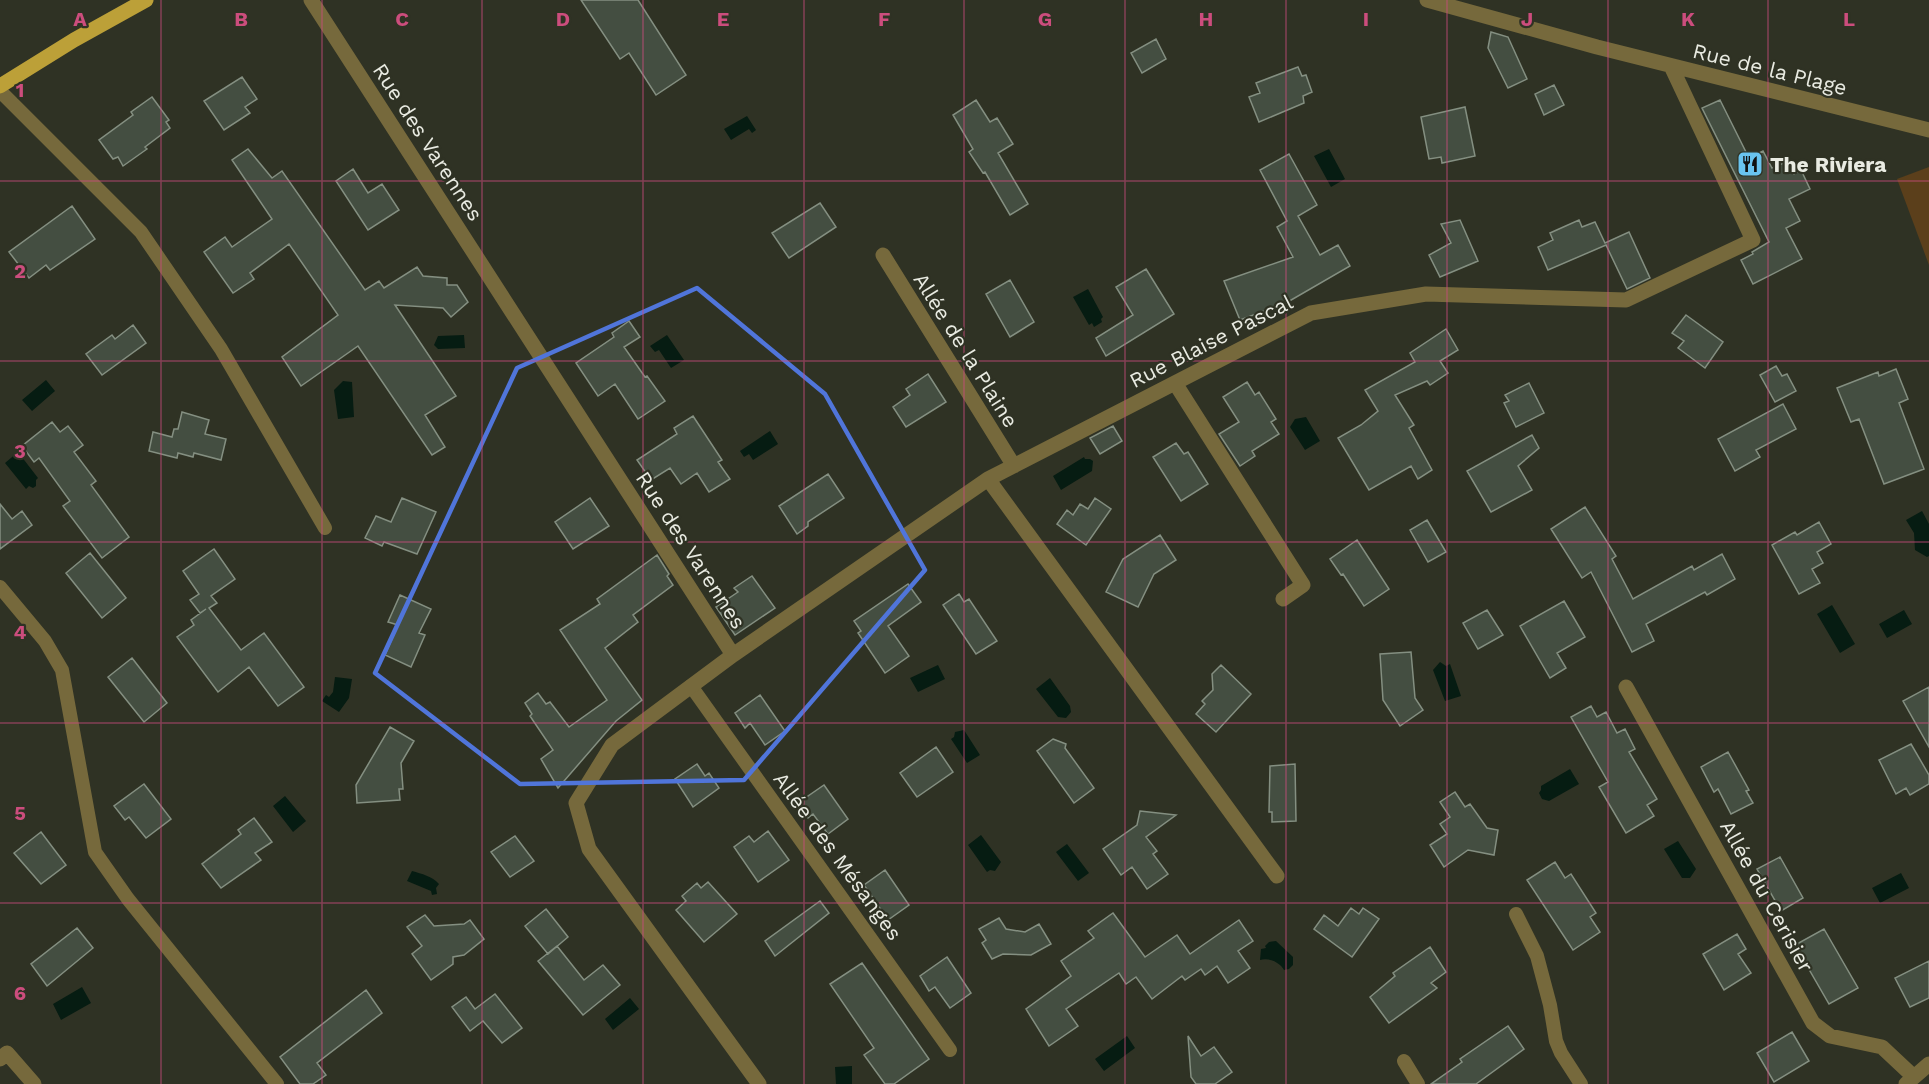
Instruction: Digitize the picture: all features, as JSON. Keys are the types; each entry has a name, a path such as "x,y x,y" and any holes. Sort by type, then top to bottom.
{"main road":[{"path":"0,86 74,40 146,0"}],"street":[{"name":"Rue des Varennes","path":"311,0 733,655 612,745 576,804 589,849 759,1084"},
{"name":"Rue de la Plage","path":"1427,0 1671,66 1929,130"},
{"name":"Rue Blaise Pascal","path":"733,655 988,479 1311,313 1426,294 1626,300 1753,240 1671,66"},
{"name":"Allée de la Plaine","path":"883,255 1014,466"},
{"path":"1175,383 1303,585 1282,598"},
{"path":"988,479 1277,876"},
{"name":"Allée du Cerisier","path":"1626,687 1813,1023 1830,1036 1882,1047 1910,1081"},
{"path":"0,1059 7,1053 34,1084"},
{"path":"1910,1081 1929,1064"}],"lane":[{"path":"0,91 141,232 221,349 325,528"},
{"path":"0,586 45,640 62,670 95,852 128,899 277,1084"},
{"name":"Allée des Mésanges","path":"691,686 950,1050"},
{"path":"1516,914 1537,956 1550,1005 1556,1041 1581,1084"},
{"path":"1404,1061 1418,1084"}],"highlighted area":[{"path":"697,288 825,394 925,570 744,780 520,784 375,673 517,368"}],"shaded area":[{"path":"747,116 756,130 752,133 749,129 731,140 724,129"},
{"path":"1329,149 1345,179 1331,187 1314,156"},
{"path":"1929,167 1929,265 1897,179"},
{"path":"1088,289 1103,317 1102,322 1094,327 1092,323 1089,325 1073,297"},
{"path":"464,335 465,348 438,349 434,345 438,336"},
{"path":"667,335 684,360 671,368 659,350 655,352 650,346"},
{"path":"46,380 55,391 32,411 22,400"},
{"path":"343,381 352,382 354,417 338,419 334,390"},
{"path":"1306,417 1320,441 1305,450 1290,427 1295,419"},
{"path":"770,431 778,444 753,460 749,454 744,457 740,451"},
{"path":"18,452 38,478 33,488 29,486 26,489 5,463"},
{"path":"1084,457 1093,461 1092,471 1061,490 1053,476"},
{"path":"1922,511 1929,524 1929,556 1927,557 1915,550 1914,533 1906,520"},
{"path":"1832,605 1855,644 1840,653 1817,614"},
{"path":"1904,610 1912,624 1887,638 1879,624"},
{"path":"1440,662 1446,666 1450,664 1461,696 1445,701 1433,670"},
{"path":"938,665 945,679 918,692 910,678"},
{"path":"335,677 352,679 349,698 339,712 322,701 326,695 329,697 333,692"},
{"path":"1050,678 1070,706 1071,712 1066,718 1058,717 1036,689"},
{"path":"964,730 980,755 967,763 951,739 955,732"},
{"path":"1570,769 1579,784 1549,801 1542,799 1539,793 1541,786"},
{"path":"285,796 306,821 293,832 273,806"},
{"path":"981,835 1001,862 995,871 987,872 968,845"},
{"path":"1678,841 1696,869 1690,878 1682,878 1664,849"},
{"path":"1067,844 1089,873 1078,881 1056,852"},
{"path":"412,871 436,881 439,884 436,888 437,894 432,895 431,891 407,881"},
{"path":"1901,873 1909,888 1880,903 1872,888"},
{"path":"1276,941 1293,957 1293,965 1289,969 1284,970 1270,960 1260,960 1261,949 1266,948 1269,942"},
{"path":"82,987 91,1003 61,1020 53,1004"},
{"path":"630,998 639,1009 613,1030 605,1019"},
{"path":"1127,1036 1135,1048 1104,1071 1095,1059"},
{"path":"852,1066 852,1084 836,1084 835,1067"}],"building":[{"path":"581,0 638,0 686,75 656,95 629,53 620,59"},
{"path":"1491,32 1508,37 1527,79 1508,88 1488,48"},
{"path":"1156,39 1166,59 1142,73 1131,53"},
{"path":"1298,67 1302,76 1306,75 1312,92 1303,96 1304,103 1259,122 1249,97 1260,93 1256,83"},
{"path":"242,77 257,99 245,107 250,113 224,130 204,101"},
{"path":"1554,85 1564,105 1544,115 1535,94"},
{"path":"152,97 169,120 166,122 170,128 145,147 147,149 123,166 118,157 113,159 99,140 133,115 131,112"},
{"path":"976,100 990,122 997,118 1013,144 998,153 1028,204 1010,215 985,172 983,173 969,152 973,149 953,115"},
{"name":"The Riviera","path":"1720,100 1749,158 1763,151 1772,168 1788,161 1794,174 1801,170 1810,189 1789,199 1800,221 1786,228 1802,259 1753,284 1741,260 1769,242 1702,108"},
{"path":"1465,107 1475,156 1442,163 1441,157 1429,159 1421,117"},
{"path":"248,149 272,178 282,171 365,290 379,281 384,288 417,267 423,276 447,278 447,285 457,285 468,302 451,317 443,308 395,305 456,396 425,415 445,447 432,455 358,346 301,386 282,357 338,315 289,244 250,273 254,279 233,293 204,252 225,237 232,247 272,219 232,160"},
{"path":"1289,154 1317,205 1298,216 1320,255 1338,245 1350,266 1286,303 1240,320 1224,281 1293,257 1277,227 1287,221 1260,170"},
{"path":"353,169 368,193 382,184 399,210 368,230 336,181"},
{"path":"820,203 836,227 789,258 772,233"},
{"path":"72,206 95,239 50,270 46,265 29,278 9,252"},
{"path":"1460,220 1478,261 1440,277 1429,255 1451,243 1441,224"},
{"path":"1579,220 1582,227 1595,222 1605,243 1629,232 1650,278 1627,289 1606,245 1548,270 1538,247 1553,240 1550,233"},
{"path":"1146,269 1174,314 1106,356 1096,338 1133,315 1116,287"},
{"path":"1010,280 1034,322 1010,337 986,294"},
{"path":"1686,315 1723,342 1705,368 1678,348 1684,341 1672,333"},
{"path":"629,321 640,337 624,347 665,401 638,419 615,384 598,396 576,363 614,337 612,333"},
{"path":"133,325 146,343 102,375 86,354 112,335 115,339"},
{"path":"1446,329 1458,350 1440,361 1448,373 1430,385 1427,381 1395,395 1414,425 1409,428 1432,470 1418,479 1411,466 1369,490 1338,438 1361,425 1378,411 1365,390 1415,362 1410,353"},
{"path":"1776,366 1782,376 1787,374 1796,391 1775,402 1760,375"},
{"path":"1896,369 1908,399 1899,403 1924,469 1884,484 1859,419 1851,422 1837,388 1878,372 1879,376"},
{"path":"928,374 946,402 906,427 893,407 910,395 906,389"},
{"path":"1247,382 1255,395 1259,392 1276,419 1271,422 1279,434 1252,451 1255,456 1240,466 1219,434 1239,422 1223,397"},
{"path":"1529,383 1544,413 1516,427 1504,403 1509,401 1505,395"},
{"path":"1783,404 1796,429 1756,450 1760,457 1735,471 1718,439"},
{"path":"182,412 209,420 205,434 226,439 221,460 194,453 193,457 178,453 177,458 149,451 153,432 172,437 174,429 178,429"},
{"path":"693,416 722,460 718,462 730,479 709,492 697,473 681,484 670,468 651,480 637,460 677,434 674,428"},
{"path":"52,422 60,432 68,426 83,445 74,452 96,481 91,485 129,537 102,558 63,506 70,501 39,458 34,462 22,446"},
{"path":"1113,426 1122,441 1100,454 1090,438"},
{"path":"1532,435 1539,448 1518,466 1532,490 1491,512 1467,471"},
{"path":"1176,443 1184,454 1188,452 1208,484 1181,501 1153,457"},
{"path":"828,474 844,498 808,522 808,526 797,534 779,506"},
{"path":"402,498 436,512 417,554 384,542 382,546 365,538 376,516 391,522"},
{"path":"590,498 609,526 573,549 555,522"},
{"path":"1095,498 1111,509 1086,545 1057,524 1067,510 1073,515 1080,504 1088,509"},
{"path":"0,504 12,519 22,511 32,525 0,549"},
{"path":"1585,507 1616,556 1612,559 1633,599 1692,566 1694,570 1722,554 1735,579 1707,595 1705,592 1646,624 1654,641 1632,652 1591,572 1582,578 1551,529"},
{"path":"1427,520 1446,552 1428,562 1410,530"},
{"path":"1819,522 1831,544 1817,552 1823,563 1812,569 1820,583 1799,594 1772,545 1795,532 1797,535"},
{"path":"1160,535 1176,560 1154,574 1138,607 1106,592 1123,559"},
{"path":"1357,540 1389,589 1364,606 1330,559"},
{"path":"214,549 235,579 211,596 217,603 209,608 241,650 264,633 304,687 278,706 249,667 218,692 177,637 194,625 191,620 206,609 200,613 190,600 199,594 183,571"},
{"path":"90,553 126,598 102,618 66,573"},
{"path":"657,555 673,585 633,615 638,622 605,648 642,700 616,721 558,788 541,759 553,750 530,716 532,714 525,703 538,693 546,704 550,702 569,727 607,700 560,630 600,604 597,599"},
{"path":"752,576 775,608 735,635 716,607 738,592 734,588"},
{"path":"908,584 921,602 888,626 909,656 885,673 858,633 861,631 854,621"},
{"path":"959,594 964,602 969,599 997,641 976,654 943,605"},
{"path":"400,595 431,609 419,633 425,635 411,667 385,655 398,625 388,622"},
{"path":"1564,601 1585,637 1557,653 1566,668 1550,678 1520,626"},
{"path":"1487,610 1503,635 1478,649 1463,623"},
{"path":"1411,652 1415,698 1423,710 1400,726 1383,700 1380,654"},
{"path":"132,658 167,703 144,722 108,677"},
{"path":"1221,665 1251,694 1216,732 1196,714 1205,704 1202,701 1213,690 1212,674"},
{"path":"1929,687 1929,747 1903,701"},
{"path":"760,695 785,731 765,745 750,723 745,728 735,713"},
{"path":"1591,706 1597,717 1606,712 1617,733 1625,729 1635,749 1629,752 1657,799 1647,805 1654,816 1626,833 1599,787 1608,782 1571,717"},
{"path":"390,727 414,741 401,763 403,789 399,789 400,800 357,803 356,785"},
{"path":"1053,739 1066,744 1065,748 1094,788 1074,803 1037,751"},
{"path":"1911,744 1929,775 1929,784 1910,795 1906,788 1896,794 1879,760"},
{"path":"936,747 953,772 917,797 900,773"},
{"path":"1728,752 1749,790 1746,791 1753,803 1731,814 1718,789 1714,792 1701,767"},
{"path":"697,764 705,776 709,773 719,788 693,807 675,779"},
{"path":"1295,764 1296,821 1272,822 1272,812 1269,812 1270,766"},
{"path":"144,784 171,819 146,838 129,817 125,820 114,806"},
{"path":"824,785 848,819 828,834 813,814 808,818 798,803"},
{"path":"1455,792 1465,807 1470,804 1487,828 1498,830 1494,855 1468,850 1444,867 1430,845 1447,834 1440,824 1450,817 1440,802"},
{"path":"1140,811 1176,815 1146,837 1157,851 1153,854 1168,874 1147,889 1132,867 1121,875 1103,849 1137,825"},
{"path":"254,818 272,842 255,853 261,860 221,888 202,864 241,834 238,830"},
{"path":"768,831 789,860 758,882 734,847 749,836 754,842"},
{"path":"41,832 66,865 41,884 14,853"},
{"path":"515,836 534,861 510,877 491,852"},
{"path":"1780,857 1803,898 1781,911 1757,869"},
{"path":"1555,862 1565,878 1571,874 1596,913 1590,917 1600,932 1573,950 1527,880"},
{"path":"885,870 909,905 888,920 864,885"},
{"path":"708,882 737,914 704,942 676,910 686,901 682,896 697,883 701,888"},
{"path":"820,901 829,913 775,956 765,941"},
{"path":"1351,908 1359,914 1363,908 1379,919 1352,957 1314,929 1324,915 1338,926"},
{"path":"546,909 568,937 548,954 525,926"},
{"path":"1113,913 1145,957 1177,935 1190,954 1239,920 1253,941 1238,951 1250,968 1228,983 1217,966 1205,975 1201,969 1185,980 1182,976 1152,999 1136,977 1126,984 1119,973 1066,1009 1078,1026 1049,1046 1026,1009 1071,976 1061,961 1094,938 1088,931"},
{"path":"425,915 434,926 464,924 470,920 484,939 464,955 453,957 453,964 431,980 412,954 422,946 407,927"},
{"path":"999,918 1006,929 1025,932 1039,924 1051,944 1031,955 1003,954 992,959 982,943 986,940 979,929"},
{"path":"77,928 93,948 47,986 31,964"},
{"path":"1824,929 1858,988 1829,1004 1795,945"},
{"path":"1737,934 1746,949 1738,954 1751,973 1724,990 1703,954"},
{"path":"557,946 584,980 603,965 620,985 583,1015 538,961"},
{"path":"1430,947 1446,972 1431,983 1437,988 1389,1023 1370,997 1395,976 1393,973"},
{"path":"947,957 971,993 950,1008 935,987 929,991 920,976"},
{"path":"1929,961 1929,998 1910,1007 1895,978"},
{"path":"862,963 929,1059 894,1084 885,1084 864,1055 874,1048 830,984"},
{"path":"366,990 382,1013 317,1063 326,1075 313,1084 300,1084 280,1057"},
{"path":"495,994 522,1028 502,1043 483,1021 470,1031 452,1007 466,997 475,1009"},
{"path":"1508,1026 1524,1049 1476,1084 1431,1084 1462,1062 1460,1059"},
{"path":"1792,1032 1809,1061 1774,1082 1757,1053"},
{"path":"1188,1036 1201,1056 1214,1047 1232,1072 1215,1084 1196,1084 1191,1077"}],"place":[{"name":"The Riviera","path":"1750,164"}]}
